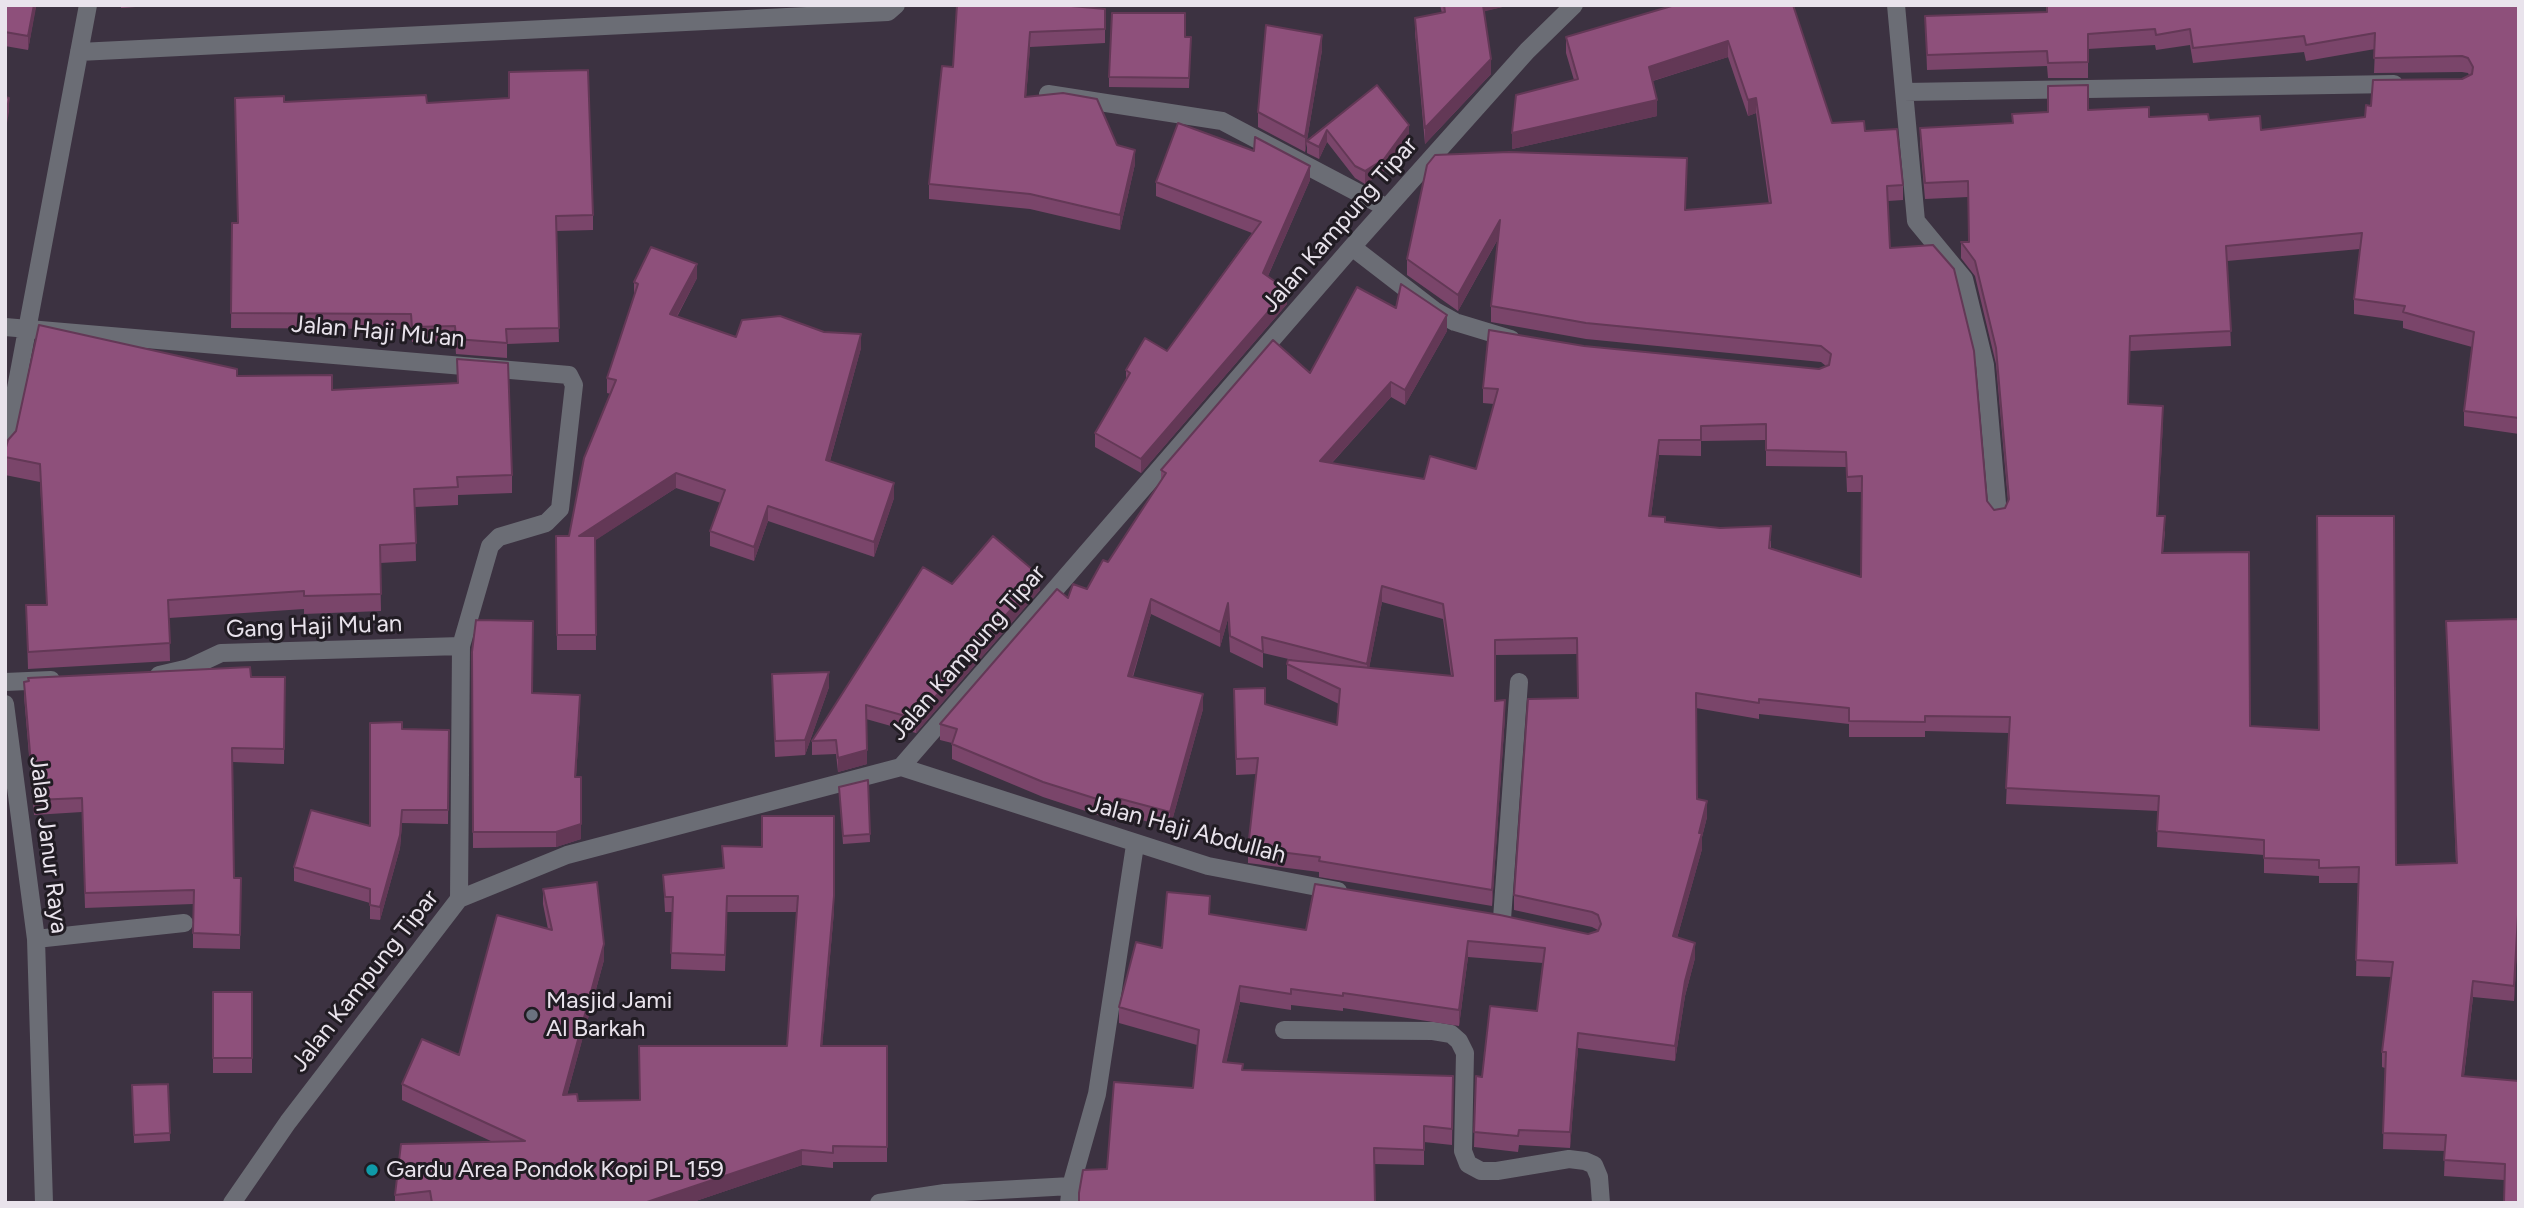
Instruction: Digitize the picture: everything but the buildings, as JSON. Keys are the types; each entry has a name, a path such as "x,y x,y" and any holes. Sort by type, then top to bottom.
{"street":[{"path":"5,447 88,5"},
{"path":"79,52 888,12 896,5"},
{"name":"Jalan Kampung Tipar","path":"232,1203 288,1122 458,899 567,855 901,767 1352,247 1527,51 1574,5"},
{"path":"1896,5 1916,221 1964,279 1985,366 1998,515"},
{"path":"1904,92 2406,84"},
{"path":"1048,94 1222,121 1387,208"},
{"path":"1352,247 1435,311 1455,322 1501,337 1528,342"},
{"path":"5,327 27,327"},
{"name":"Jalan Haji Mu'an","path":"27,327 569,375 574,385 560,509 546,523 499,537 490,546 461,646"},
{"path":"458,899 461,646"},
{"name":"Gang Haji Mu'an","path":"139,676 166,674 189,668 221,653 461,646"},
{"path":"5,682 72,679"},
{"path":"1502,919 1519,682"},
{"name":"Jalan Janur Raya","path":"5,705 36,939 44,1203"},
{"name":"Jalan Haji Abdullah","path":"901,767 1135,845 1241,875 1351,894"},
{"path":"879,1203 945,1193 1070,1194 1097,1094 1135,845"},
{"path":"36,939 184,923"},
{"path":"1284,1030 1433,1031 1451,1034 1460,1041 1465,1053 1463,1151 1468,1164 1481,1171 1497,1171 1569,1159 1585,1161 1594,1165 1599,1177 1601,1203"}],"place":[{"name":"Masjid Jami Al Barkah","path":"532,1015"},
{"name":"Gardu Area Pondok Kopi PL 159","path":"372,1170"}]}
